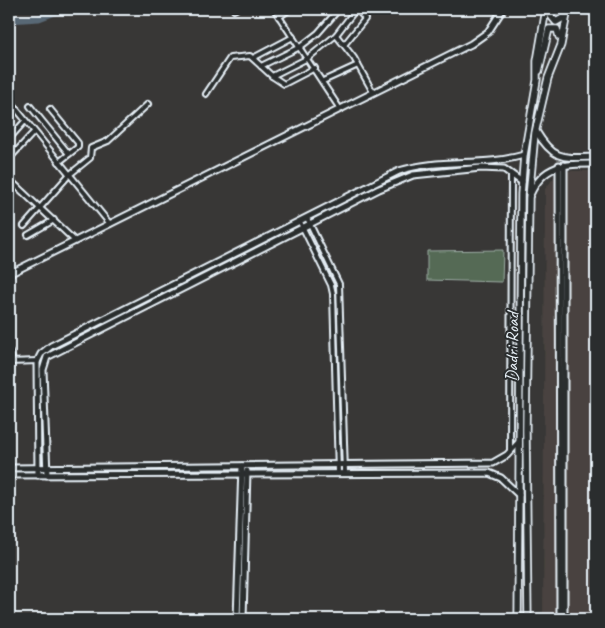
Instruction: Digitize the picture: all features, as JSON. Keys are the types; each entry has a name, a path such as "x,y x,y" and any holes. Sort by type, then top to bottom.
{"main road":[{"name":"Dadri Road","path":"537,80 537,62 546,9"},
{"name":"Dadri Road","path":"551,9 550,16 556,22 563,18 566,9"},
{"name":"Dadri Road","path":"548,78 561,45 566,9"},
{"name":"Dadri Road","path":"518,619 522,182 524,155 547,32 549,29 555,28 560,34 536,131 529,198 526,420 528,619"}],"street":[{"path":"274,9 315,68 340,109"},
{"path":"279,16 290,9"},
{"path":"261,66 300,47 318,33 339,9"},
{"path":"272,76 308,58 336,35 356,9 365,19 344,45"},
{"path":"9,274 471,44 488,32 502,9"},
{"path":"336,35 358,65 373,92"},
{"path":"253,58 293,37"},
{"path":"206,94 228,60 246,55 253,58 272,76 284,84 315,68"},
{"path":"323,81 358,65"},
{"path":"9,100 110,224"},
{"path":"24,226 70,175 90,158 91,148 111,139 114,134 148,104"},
{"path":"30,106 69,154"},
{"path":"9,116 16,108"},
{"path":"50,109 78,143 78,147 59,162"},
{"path":"9,139 25,121"},
{"path":"536,131 545,146 562,158 596,157"},
{"path":"9,159 34,132"},
{"path":"38,475 38,359 51,346 399,171 413,167 496,161 524,155"},
{"path":"587,157 587,164"},
{"path":"529,198 540,179 562,165 596,164"},
{"path":"560,619 562,165"},
{"path":"562,165 564,619"},
{"path":"47,475 43,370 45,360 50,355 311,225 379,189 413,175 481,168 504,169 522,182"},
{"path":"510,451 511,173"},
{"path":"9,179 75,241"},
{"path":"307,218 339,284 345,473"},
{"path":"28,235 54,220"},
{"path":"300,222 331,285 333,294 338,472"},
{"path":"9,350 11,362 45,360"},
{"path":"9,468 492,463 510,451 519,442"},
{"path":"425,472 426,464"},
{"path":"243,619 244,466"},
{"path":"9,475 338,472 489,473 501,478 519,494"},
{"path":"237,619 244,473"}],"shaded area":[{"path":"559,171 596,171 596,619 543,619 545,189"}],"green space":[{"path":"503,250 502,282 427,280 427,251"}],"waterway":[{"path":"9,20 39,18 63,9"}]}
